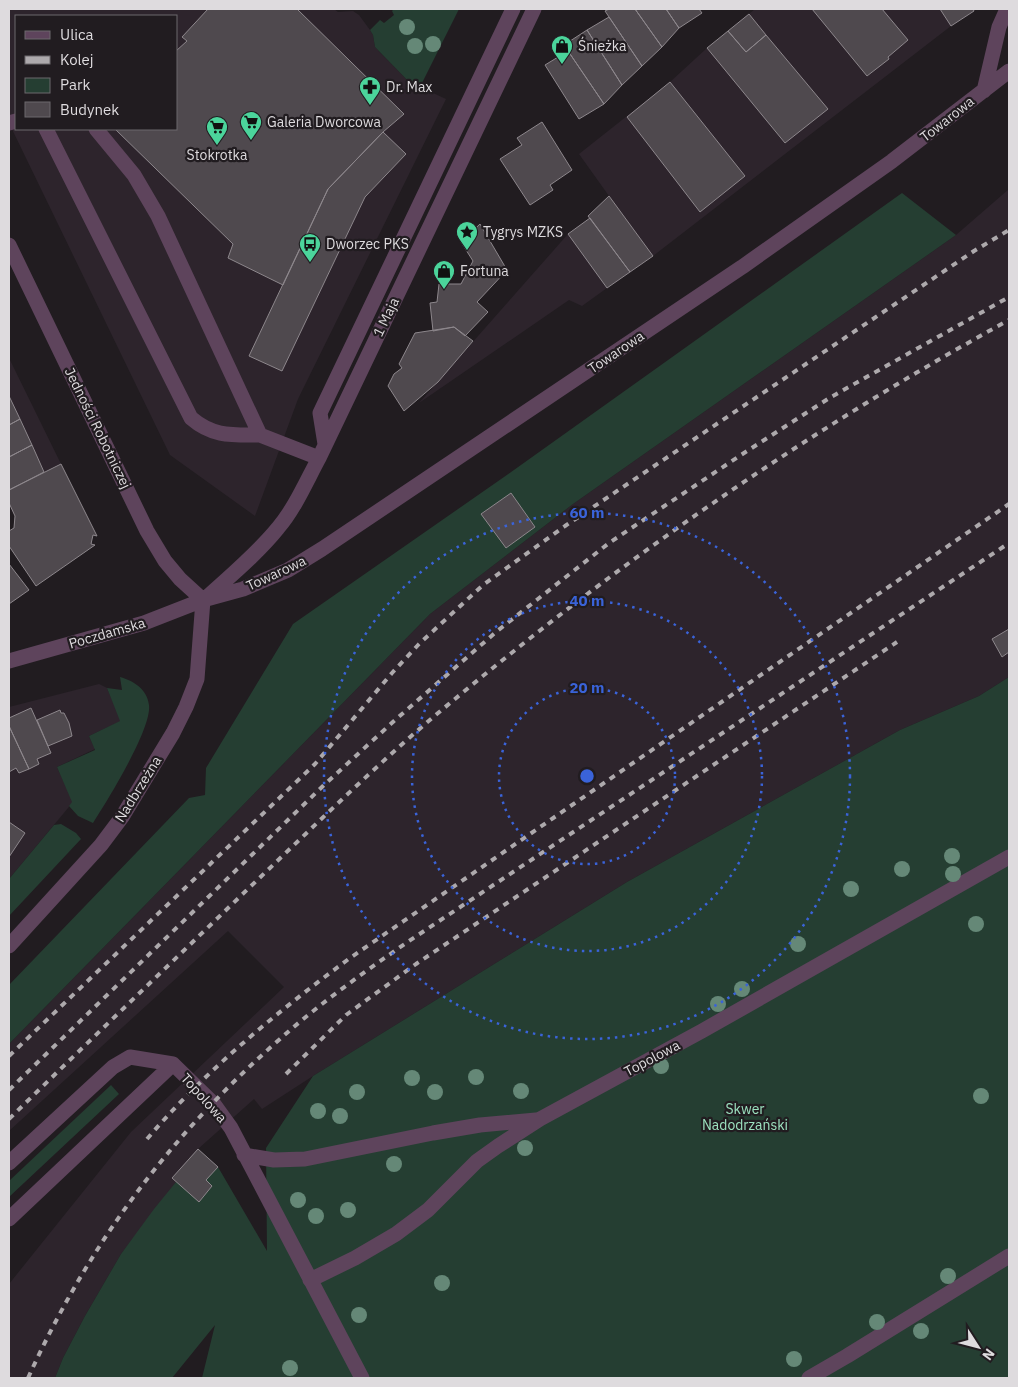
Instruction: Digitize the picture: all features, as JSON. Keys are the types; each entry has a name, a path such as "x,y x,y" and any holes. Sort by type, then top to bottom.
{"street":[{"path":"325,444 320,413 513,9"},
{"name":"1 Maja","path":"203,600 249,559 287,516 325,444 534,9"},
{"path":"984,91 999,27 1007,9"},
{"name":"Towarowa","path":"203,600 243,589 288,570 322,549 742,267 892,161 1009,71"},
{"path":"47,130 191,418 202,428 213,432 226,435 260,435 318,458"},
{"path":"97,130 134,175 158,216 260,435"},
{"name":"Jedności Robotniczej","path":"9,245 147,530 165,561 180,579 203,600"},
{"name":"Poczdamska","path":"9,661 144,623 203,600"},
{"name":"Nadbrzeżna","path":"9,946 102,845 122,818 174,733 197,679 203,600"},
{"name":"Topolowa","path":"310,1280 355,1258 396,1234 428,1210 477,1161 540,1119 702,1031 1009,857"},
{"path":"9,1163 113,1067 130,1057 173,1064"},
{"name":"Topolowa","path":"9,1219 173,1064 213,1103 231,1128 362,1378"},
{"path":"244,1155 274,1160 305,1160 433,1133 480,1125 540,1119"},
{"path":"809,1378 848,1356 1009,1256"}],"shaded area":[{"path":"9,9 334,9 338,12 353,11 359,15 370,30 375,47 412,85 446,99 298,399 255,516 170,455 9,123"},
{"path":"755,9 973,9 974,11 951,26 653,256 582,306 569,300 419,403 568,234 590,218 588,216 609,196 579,154 670,82 707,48"},
{"path":"1009,189 1009,677 979,696 900,730 627,882 262,1109 254,1099 198,1149 177,1182 121,1254 85,1316 63,1358 55,1378 9,1378 9,1284 131,1132 284,987 228,931 9,1131 9,1044 430,614 573,504 956,235"},
{"path":"9,358 61,464 9,490"},
{"path":"99,684 107,688 121,721 89,736 95,749 57,767 73,802 9,879 9,707"}],"green space":[{"path":"394,9 459,9 420,87 412,85 375,47 370,30 380,20 384,23 394,15 392,11"},
{"path":"902,193 956,235 573,504 430,614 9,1044 9,985 189,798 205,795 206,768 293,624 504,477"},
{"path":"120,677 135,683 146,694 149,705 148,716 127,765 93,823 78,816 69,806 72,802 57,767 95,750 89,736 120,721 107,688 122,690"},
{"name":"Skwer Nadodrzański","path":"1009,677 1009,1378 202,1378 215,1325 172,1378 55,1378 63,1358 85,1316 121,1254 176,1182 218,1167 267,1251 266,1148 313,1076 627,882 900,730 979,696"},
{"path":"61,824 76,833 81,839 9,916 9,879 54,825"},
{"path":"111,1085 119,1094 9,1197 9,1181"}],"building":[{"name":"Galeria Dworcowa","path":"208,9 297,9 404,114 383,132 328,189 283,285 228,258 233,244 116,130 178,130 178,49 187,41 182,37"},
{"path":"609,9 635,9 662,47 642,66 605,11"},
{"path":"635,9 666,9 679,28 662,47"},
{"path":"666,9 699,9 702,13 679,28"},
{"path":"812,9 882,9 908,40 888,57 889,59 867,76"},
{"path":"940,9 973,9 974,11 951,26"},
{"path":"749,14 766,35 746,52 728,31"},
{"path":"609,17 642,66 622,85 587,30"},
{"path":"587,30 622,85 604,104 564,45"},
{"path":"728,31 746,52 766,35 828,109 785,143 707,48"},
{"path":"568,51 604,104 579,119 545,65"},
{"path":"670,82 745,176 700,212 627,117"},
{"path":"542,122 572,170 550,185 553,190 530,205 500,159 522,145 517,138"},
{"path":"383,132 406,154 365,197 282,371 249,356 328,189"},
{"path":"609,196 653,256 630,272 588,216"},
{"path":"590,218 630,272 607,288 568,234"},
{"path":"480,224 507,270 477,302 488,312 465,336 454,327 433,331 430,303 437,302 439,284 461,284 473,261 461,242"},
{"path":"454,327 473,341 438,382 404,411 388,386 394,374 402,368 399,364 415,333"},
{"path":"9,396 20,419 9,425"},
{"path":"20,419 32,445 9,457 9,425"},
{"path":"32,445 44,472 9,490 9,457"},
{"path":"61,464 97,536 93,535 91,544 95,545 36,586 9,546 9,531 14,528 15,516 9,503 9,490"},
{"path":"511,493 535,527 506,548 481,514"},
{"path":"9,564 29,590 9,604"},
{"path":"1009,629 1009,652 1002,657 992,639"},
{"path":"31,708 51,753 37,759 39,764 29,769 9,726 9,718"},
{"path":"60,710 61,713 64,713 69,723 72,736 48,746 37,720"},
{"path":"9,726 29,769 19,773 16,768 9,772"},
{"path":"9,822 25,833 9,857"},
{"path":"198,1149 218,1167 206,1180 212,1186 199,1202 172,1178"}],"railway":[{"path":"9,1056 315,764 419,644 483,585 565,526 974,251 1009,230"},
{"path":"9,1090 323,786 496,632 609,543 741,455 831,397 1009,297"},
{"path":"9,1119 362,780 431,719 499,663 638,556 710,505 857,409 932,363 1009,320"},
{"path":"147,1139 193,1089 243,1043 350,958 1009,504"},
{"path":"28,1378 78,1282 105,1237 135,1195 202,1114 240,1076 310,1013 406,943 1009,543"},
{"path":"286,1074 346,1015 416,964 897,642"}],"place":[{"name":"Śnieżka","path":"562,65"},
{"name":"Dr. Max","path":"370,106"},
{"name":"Galeria Dworcowa","path":"251,141"},
{"name":"Stokrotka","path":"217,146"},
{"name":"Tygrys MZKS","path":"467,251"},
{"name":"Dworzec PKS","path":"310,263"},
{"name":"Fortuna","path":"444,290"}]}
